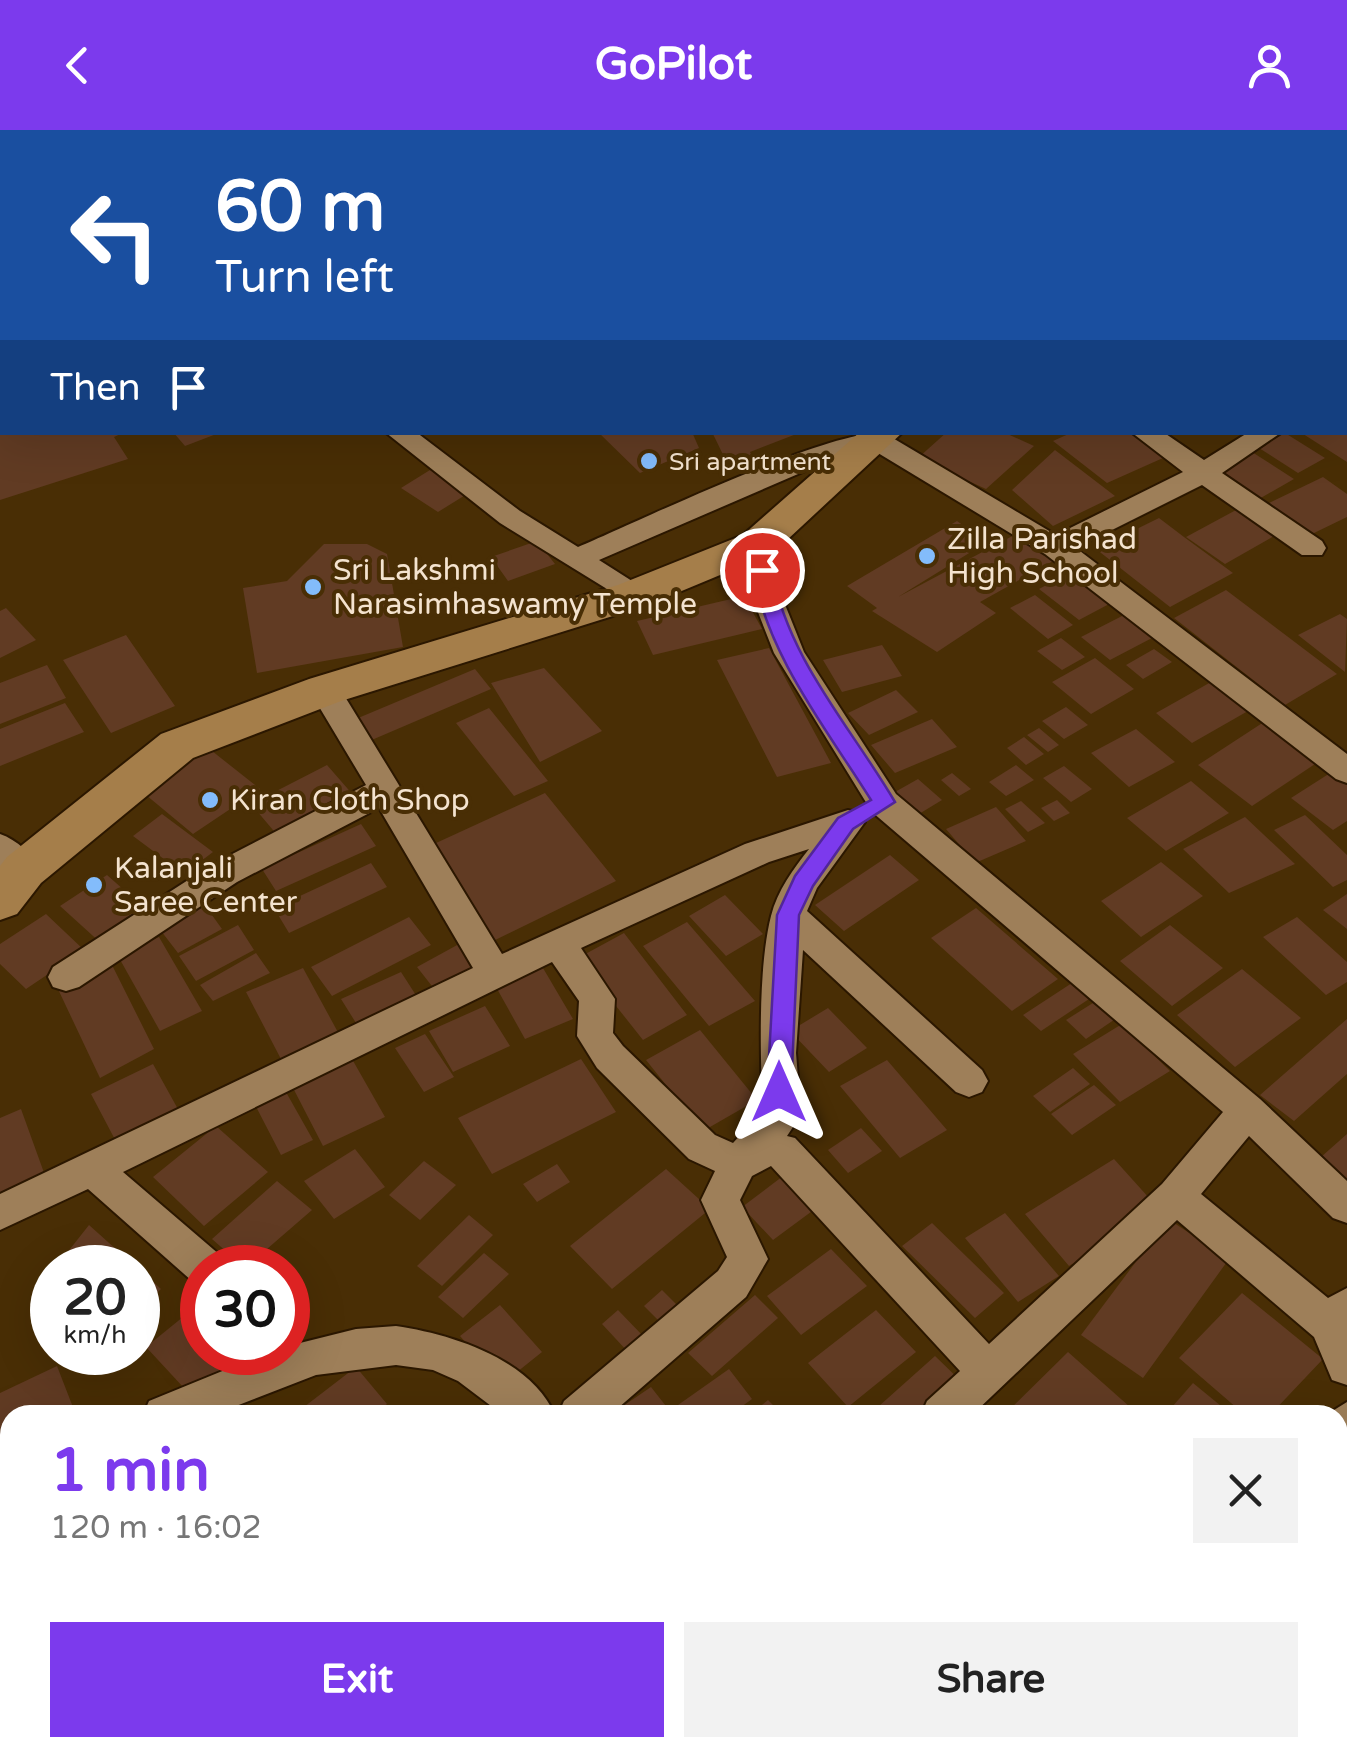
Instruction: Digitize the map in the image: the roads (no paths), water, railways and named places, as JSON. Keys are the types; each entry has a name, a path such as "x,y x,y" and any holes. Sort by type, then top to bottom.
{"street":[{"path":"402,435 510,517 632,595"},
{"path":"1148,435 1312,548"},
{"path":"1055,547 1202,473 1264,435"},
{"path":"576,559 809,459 880,436"},
{"path":"8,873 178,746 326,690 632,595 758,544 880,436"},
{"path":"880,436 1055,547 1334,740 1347,771"},
{"path":"758,544 767,597 789,652 884,802 1247,1110 1347,1206"},
{"path":"326,690 494,972"},
{"path":"66,976 225,873 385,790"},
{"path":"0,1213 494,972 757,853 846,824 884,802"},
{"path":"590,1405 741,1274 748,1252 720,1200 738,1164 782,1115 778,1053 788,915 803,882 846,824"},
{"path":"788,915 969,1081"},
{"path":"558,943 597,999 595,1036 610,1056 702,1147 738,1164"},
{"path":"953,1405 1176,1196 1247,1110"},
{"path":"738,1164 767,1150 781,1150 988,1372"},
{"path":"92,1168 180,1245"},
{"path":"1176,1196 1338,1316 1347,1366"},
{"path":"310,1348 394,1346 435,1353 472,1366 521,1405"},
{"path":"184,1405 245,1375"}],"place":[{"name":"Sri apartment","path":"649,461"},
{"name":"Zilla Parishad High School","path":"927,556"},
{"name":"Sri Lakshmi Narasimhaswamy Temple","path":"313,587"},
{"name":"Kiran Cloth Shop","path":"210,800"},
{"name":"Kalanjali Saree Center","path":"94,885"}]}
